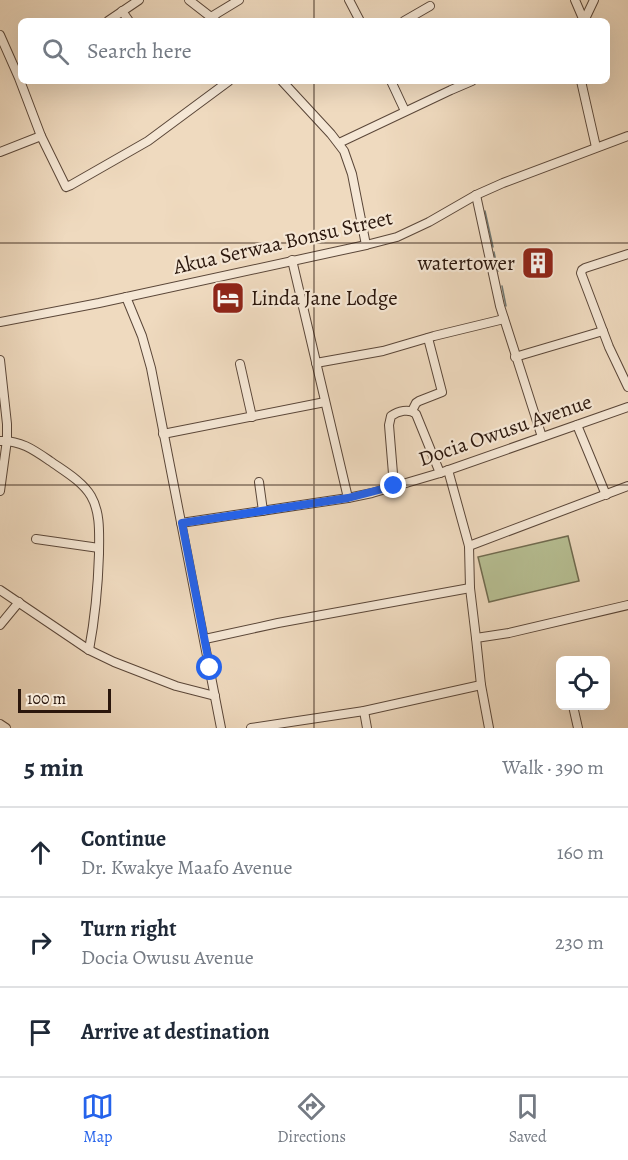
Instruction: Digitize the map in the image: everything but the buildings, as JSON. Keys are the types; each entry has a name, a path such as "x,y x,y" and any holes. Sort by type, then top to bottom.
{"street":[{"path":"112,18 139,0"},
{"path":"189,0 212,18"},
{"path":"214,18 239,0"},
{"path":"349,0 358,18"},
{"path":"574,0 583,18"},
{"path":"585,18 594,0"},
{"path":"409,18 430,6"},
{"path":"122,11 127,18"},
{"path":"0,35 18,74"},
{"path":"22,84 41,136 65,186 95,172 148,141 225,84"},
{"path":"285,84 339,143 350,167 366,245"},
{"path":"392,84 405,111"},
{"path":"339,143 465,84"},
{"path":"582,84 596,147"},
{"path":"0,152 41,136"},
{"name":"Akua Serwaa Bonsu Street","path":"0,322 126,297 397,237 476,195 628,136"},
{"path":"476,195 504,319 542,437"},
{"path":"628,254 581,271 603,331 628,387"},
{"path":"292,260 348,498"},
{"path":"126,297 149,357 221,728"},
{"path":"316,363 383,351 504,319"},
{"path":"515,357 603,331"},
{"path":"412,411 416,403 442,392 428,338"},
{"path":"0,360 6,414 0,491"},
{"path":"240,364 252,417"},
{"path":"164,434 325,402"},
{"name":"Docia Owusu Avenue","path":"182,523 348,498 444,472 628,407"},
{"path":"394,486 389,420 394,413 408,410 418,417 444,472 469,546 476,638 489,728"},
{"path":"577,425 606,495"},
{"path":"3,441 23,444 41,455 86,489 96,506 99,548 97,596 89,650"},
{"path":"259,482 263,511"},
{"path":"469,546 628,486"},
{"path":"36,538 99,548"},
{"path":"205,639 289,621 471,588"},
{"path":"0,590 89,650 148,676 215,696"},
{"path":"0,625 19,602"},
{"path":"476,638 509,633 628,605"},
{"path":"251,728 364,711 482,685"},
{"path":"574,710 578,728"},
{"path":"364,711 367,728"},
{"path":"0,724 6,728"}],"green space":[{"path":"568,536 579,581 489,602 478,557"}],"waterway":[{"path":"485,211 493,247"},
{"path":"494,252 498,271"},
{"path":"502,286 506,306"}],"place":[{"name":"watertower","path":"538,263"},
{"name":"Linda Jane Lodge","path":"228,298"}],"route":[{"path":"210,668 182,523 348,498 394,486"}]}
